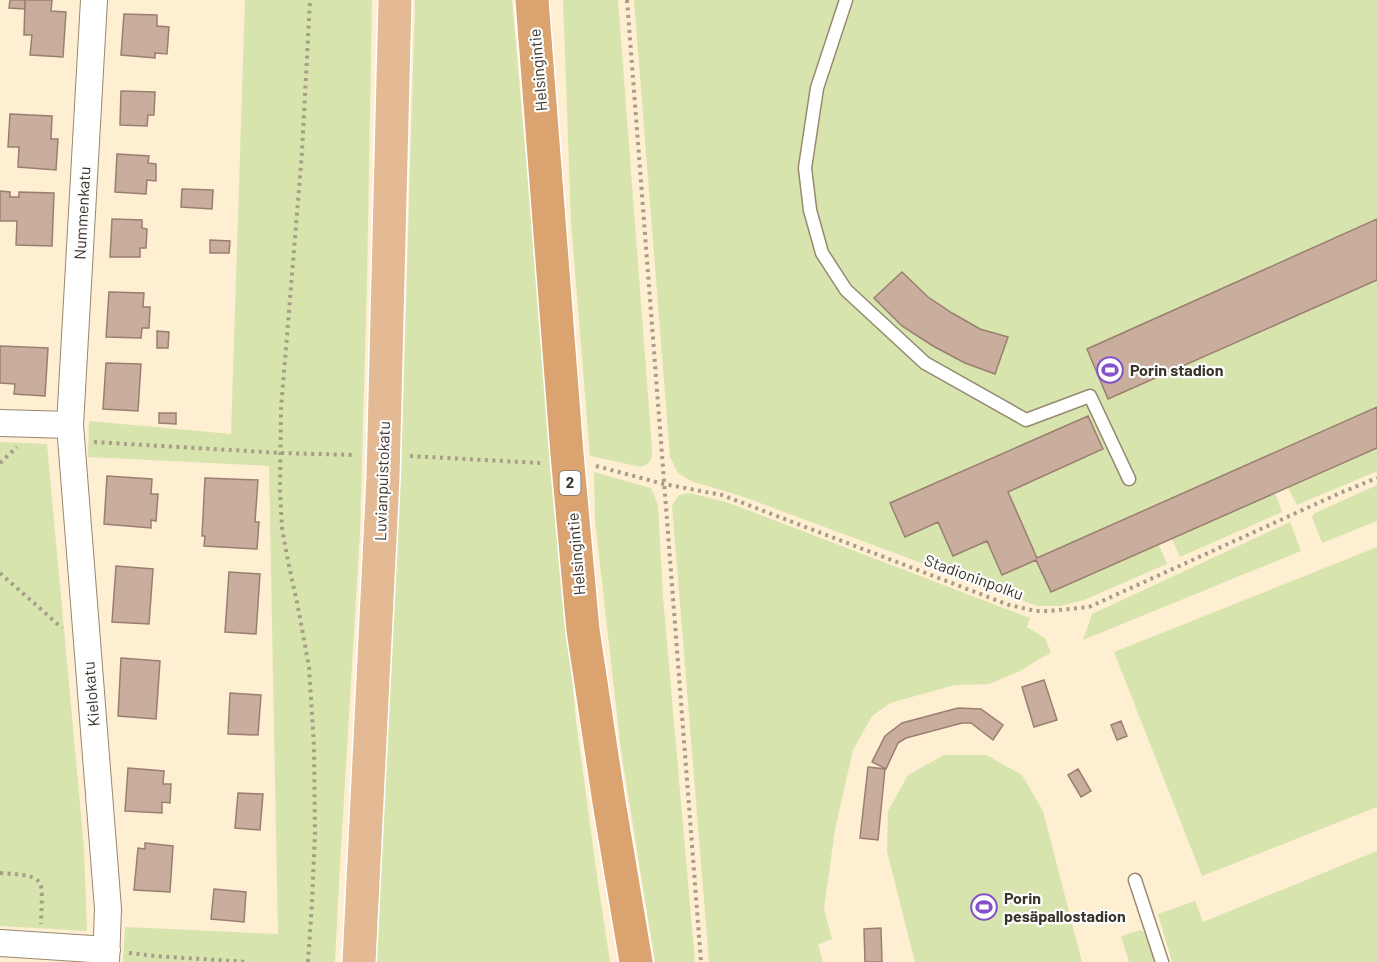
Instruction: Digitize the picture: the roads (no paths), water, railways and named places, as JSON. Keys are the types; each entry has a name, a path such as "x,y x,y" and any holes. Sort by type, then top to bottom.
{"highway":[{"name":"Helsingintie","path":"532,0 583,630 636,962"}],"main road":[{"name":"Luvianpuistokatu","path":"359,962 382,477 395,0"}],"street":[{"name":"Nummenkatu","path":"71,433 94,0"},
{"path":"0,423 71,433"},
{"name":"Kielokatu","path":"71,433 108,909 106,956"},
{"path":"0,943 40,946 106,956"}],"lane":[{"path":"846,0 817,88 805,168 810,210 822,253 846,290 925,363 1026,420 1090,396 1129,480"},
{"path":"1134,880 1162,962"}],"place":[{"name":"Porin stadion","path":"1110,370"},
{"name":"Porin pesäpallostadion","path":"984,907"}]}
